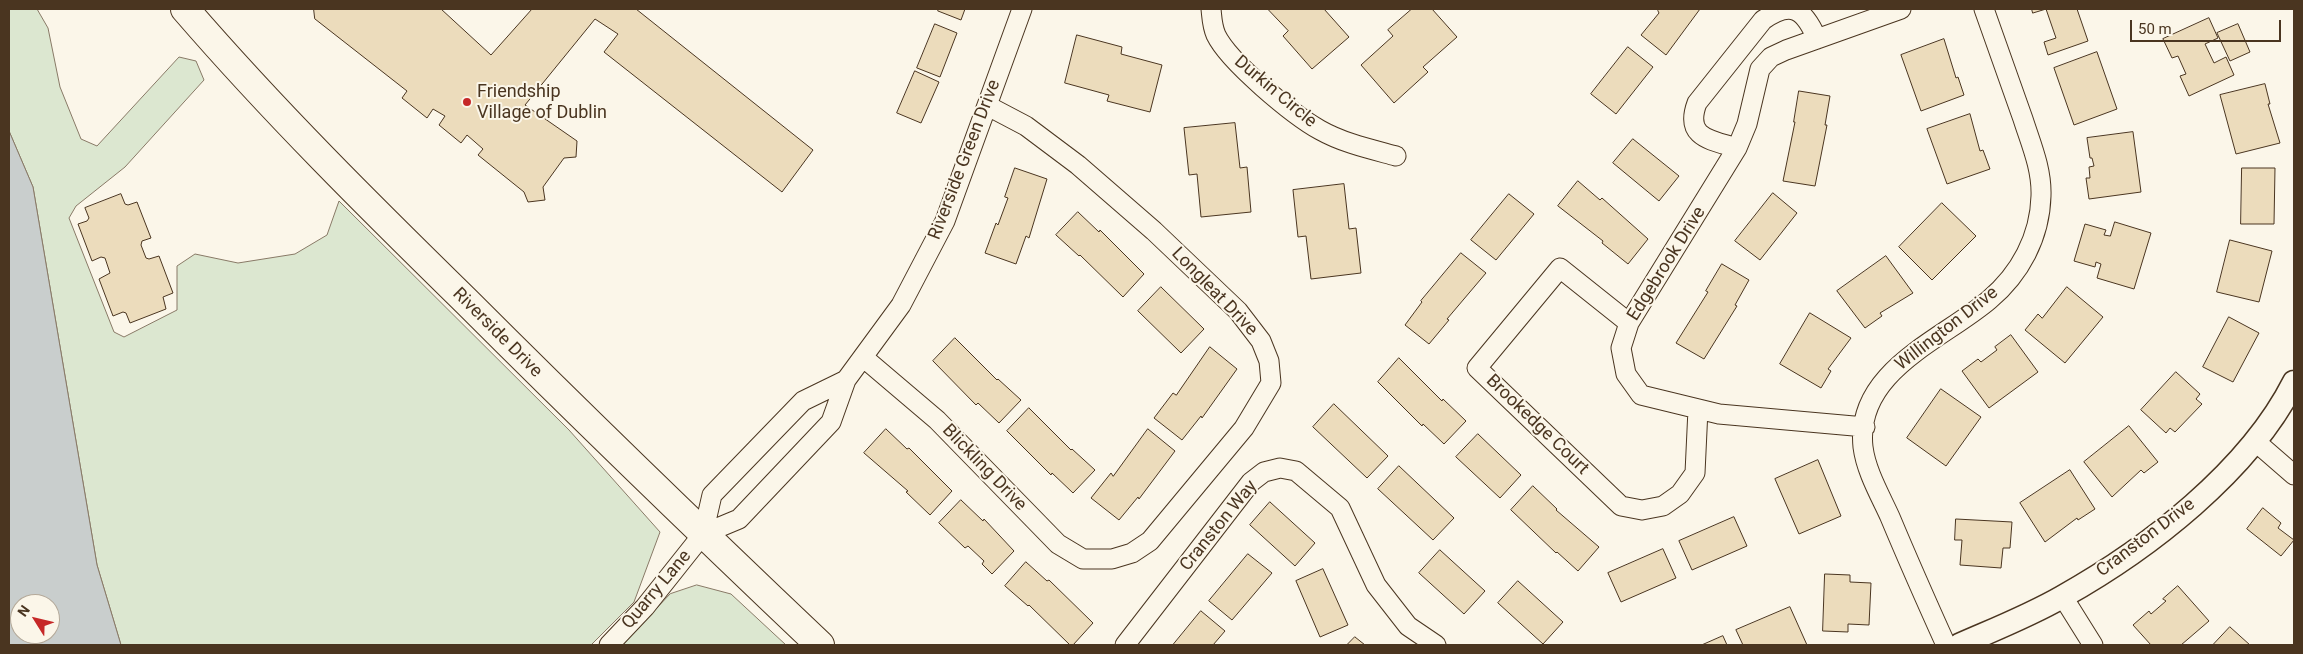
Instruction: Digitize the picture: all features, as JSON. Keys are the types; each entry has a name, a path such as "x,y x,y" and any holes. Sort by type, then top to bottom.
{"main road":[{"name":"Riverside Drive","path":"186,9 238,70 350,188 703,534 820,645"}],"street":[{"name":"Riverside Green Drive","path":"703,534 739,519 831,422 846,380 901,306 945,221 1022,9"},
{"name":"Durkin Circle","path":"1212,9 1212,23 1216,36 1233,58 1291,110 1320,130 1344,141 1396,156"},
{"name":"Edgebrook Drive","path":"1865,427 1719,414 1641,395 1626,374 1621,348 1629,323 1737,148 1747,124 1760,69 1771,57 1901,9"},
{"name":"Willington Drive","path":"1946,645 1866,461 1863,446 1868,406 1888,376 1902,362 1990,300 2018,270 2028,254 2036,233 2042,196 2037,162 1984,9"},
{"path":"1737,148 1703,138 1695,128 1693,116 1697,103 1763,20 1777,10 1793,10 1808,18 1817,39"},
{"name":"Longleat Drive","path":"988,106 1026,126 1078,165 1154,231 1238,312 1261,341 1270,361 1271,383 1244,428 1150,541 1132,553 1112,559"},
{"name":"Brookedge Court","path":"1629,323 1560,268 1477,368 1621,506 1642,510 1662,506 1680,494 1694,473 1698,409"},
{"name":"Blickling Drive","path":"864,358 937,420 1058,544 1083,559 1112,559"},
{"name":"Riverside Green Drive","path":"703,534 712,495 803,401 846,380"},
{"name":"Cranston Drive","path":"1958,645 2063,597 2139,547 2180,515 2210,489 2256,442 2294,382"},
{"path":"2256,442 2294,475"},
{"name":"Cranston Way","path":"1125,645 1251,482 1264,472 1280,468 1296,472 1340,508 1376,585 1408,626 1436,645"},
{"name":"Quarry Lane","path":"609,645 645,608 703,534"},
{"path":"2063,597 2093,645"}],"green space":[{"path":"9,9 37,9 48,28 60,87 81,139 97,146 179,57 196,61 204,80 125,167 76,206 69,218 114,332 124,337 177,310 177,266 195,254 238,263 295,254 327,235 339,201 569,430 660,532 634,602 591,645 121,645 97,565 33,187 9,131"},
{"path":"697,585 731,594 786,645 622,645 670,594"}],"shaded area":[{"path":"9,131 33,187 97,565 121,645 9,645"}],"building":[{"name":"Friendship Village of Dublin","path":"314,9 441,9 491,55 532,9 636,9 813,150 782,192 604,52 618,34 595,19 525,105 577,141 576,157 564,158 543,187 545,200 528,202 524,192 478,155 483,149 467,135 461,143 439,125 445,116 433,109 427,118 402,98 407,91 315,19"},
{"path":"939,9 965,9 961,20 938,11"},
{"path":"1268,9 1324,9 1349,37 1312,69 1283,36 1288,31"},
{"path":"1412,9 1432,9 1457,37 1423,67 1428,72 1394,103 1361,65 1393,36 1388,30"},
{"path":"1659,9 1700,9 1666,55 1641,35 1659,13"},
{"path":"2032,9 2046,9 2033,13"},
{"path":"2046,9 2077,9 2088,41 2048,55 2044,42 2056,38"},
{"path":"2209,18 2218,38 2205,44 2214,63 2226,57 2234,75 2189,96 2180,76 2186,74 2178,56 2172,58 2163,39"},
{"path":"935,24 957,33 940,77 917,68"},
{"path":"2238,24 2250,52 2230,61 2217,33"},
{"path":"1077,35 1122,47 1121,54 1162,65 1150,112 1107,101 1109,95 1065,83"},
{"path":"1944,39 1956,78 1958,77 1964,95 1921,111 1901,55"},
{"path":"1628,47 1653,67 1616,114 1591,94"},
{"path":"2097,52 2117,109 2074,125 2054,68"},
{"path":"915,71 939,82 921,123 897,113"},
{"path":"2265,84 2270,104 2268,104 2280,143 2236,154 2220,95"},
{"path":"1799,91 1830,96 1825,125 1827,125 1815,186 1783,181"},
{"path":"1970,114 1980,151 1983,150 1990,169 1947,184 1927,129"},
{"path":"1235,123 1240,168 1247,167 1251,212 1201,217 1197,174 1189,175 1184,128"},
{"path":"2133,132 2141,192 2089,199 2086,178 2090,178 2089,167 2094,166 2092,158 2090,158 2087,138"},
{"path":"1633,139 1679,176 1659,201 1613,163"},
{"path":"1015,168 1047,179 1029,238 1026,236 1016,264 985,253 1008,198 1005,197"},
{"path":"2242,168 2275,168 2274,224 2241,224"},
{"path":"1578,181 1600,200 1602,198 1648,239 1628,264 1602,243 1603,241 1558,206"},
{"path":"1344,184 1349,229 1356,228 1361,273 1311,279 1306,236 1298,237 1293,190"},
{"path":"1773,193 1797,213 1760,260 1735,241"},
{"path":"121,194 125,204 137,202 151,238 142,241 141,245 146,258 159,256 173,293 163,297 166,309 130,323 126,313 123,312 113,316 99,279 110,273 105,258 101,257 92,261 78,224 87,221 89,218 85,208"},
{"path":"1509,194 1534,214 1496,260 1471,240"},
{"path":"1942,203 1976,236 1932,280 1899,247"},
{"path":"1078,212 1099,232 1100,230 1144,274 1123,297 1080,255 1056,235"},
{"path":"2115,222 2151,233 2134,289 2097,278 2101,264 2096,262 2095,267 2074,261 2085,224 2106,230 2104,235 2110,236"},
{"path":"2230,240 2272,251 2259,302 2217,292"},
{"path":"1461,253 1486,273 1447,319 1449,320 1429,344 1405,325 1421,301"},
{"path":"1886,256 1913,293 1880,313 1882,316 1865,328 1837,291"},
{"path":"1722,264 1749,280 1735,305 1737,306 1704,359 1676,343 1708,292 1706,291"},
{"path":"1161,287 1204,329 1181,353 1138,311"},
{"path":"2067,287 2103,317 2065,363 2025,330 2038,314 2042,318"},
{"path":"1810,313 1851,338 1828,369 1831,371 1821,388 1780,364"},
{"path":"2229,317 2259,333 2233,382 2203,367"},
{"path":"2011,335 2038,372 1989,408 1962,371 1978,359 1981,362 1997,350 1995,347"},
{"path":"955,338 997,380 1021,400 999,423 978,403 976,405 933,361"},
{"path":"1210,347 1237,369 1202,418 1201,416 1182,440 1154,418 1173,393 1176,395"},
{"path":"1399,358 1442,401 1443,399 1466,421 1444,444 1423,424 1422,426 1378,382"},
{"path":"2176,372 2200,394 2196,399 2202,404 2175,432 2170,428 2166,433 2141,410"},
{"path":"1941,389 1981,417 1946,466 1907,438"},
{"path":"1334,404 1388,456 1367,478 1313,427"},
{"path":"1029,408 1071,450 1095,470 1073,493 1052,473 1051,475 1007,431"},
{"path":"2129,426 2158,462 2144,473 2141,470 2112,497 2084,462"},
{"path":"886,429 907,449 909,448 952,491 930,515 906,492 908,491 864,453"},
{"path":"1148,429 1175,451 1139,499 1138,497 1119,520 1091,498 1111,473 1113,476"},
{"path":"1478,434 1521,475 1500,498 1456,457"},
{"path":"1818,460 1841,516 1799,534 1775,479"},
{"path":"1399,466 1454,518 1433,540 1378,489"},
{"path":"2070,470 2095,509 2078,520 2077,518 2045,542 2020,503"},
{"path":"1533,486 1556,510 1599,547 1578,571 1556,553 1511,510"},
{"path":"961,500 983,521 984,519 1014,551 992,574 982,564 984,561 968,546 965,548 939,523"},
{"path":"1270,502 1315,543 1295,566 1250,525"},
{"path":"2263,508 2281,523 2278,528 2294,540 2281,556 2247,529"},
{"path":"1734,517 1747,546 1692,570 1679,541"},
{"path":"1956,519 2012,522 2010,548 2003,548 2001,568 1960,565 1962,540 1955,540"},
{"path":"1663,549 1676,578 1621,602 1608,573"},
{"path":"1440,550 1485,591 1464,614 1419,573"},
{"path":"1248,554 1272,573 1232,620 1209,601"},
{"path":"1026,562 1047,581 1049,580 1093,623 1073,645 1070,645 1029,605 1005,586"},
{"path":"1323,569 1348,625 1320,637 1296,581"},
{"path":"1825,574 1850,575 1850,582 1871,583 1869,625 1848,624 1848,632 1823,631"},
{"path":"1518,581 1563,622 1543,644 1498,603"},
{"path":"2178,586 2209,621 2181,645 2151,645 2133,625 2149,611 2151,614 2166,601 2163,599"},
{"path":"1790,607 1807,645 1743,645 1736,630"},
{"path":"1201,611 1225,631 1213,645 1173,645"},
{"path":"2230,627 2250,645 2213,645"},
{"path":"1723,636 1727,645 1702,645"},
{"path":"1355,637 1365,645 1347,645"}],"place":[{"name":"Friendship Village of Dublin","path":"467,102"}]}
